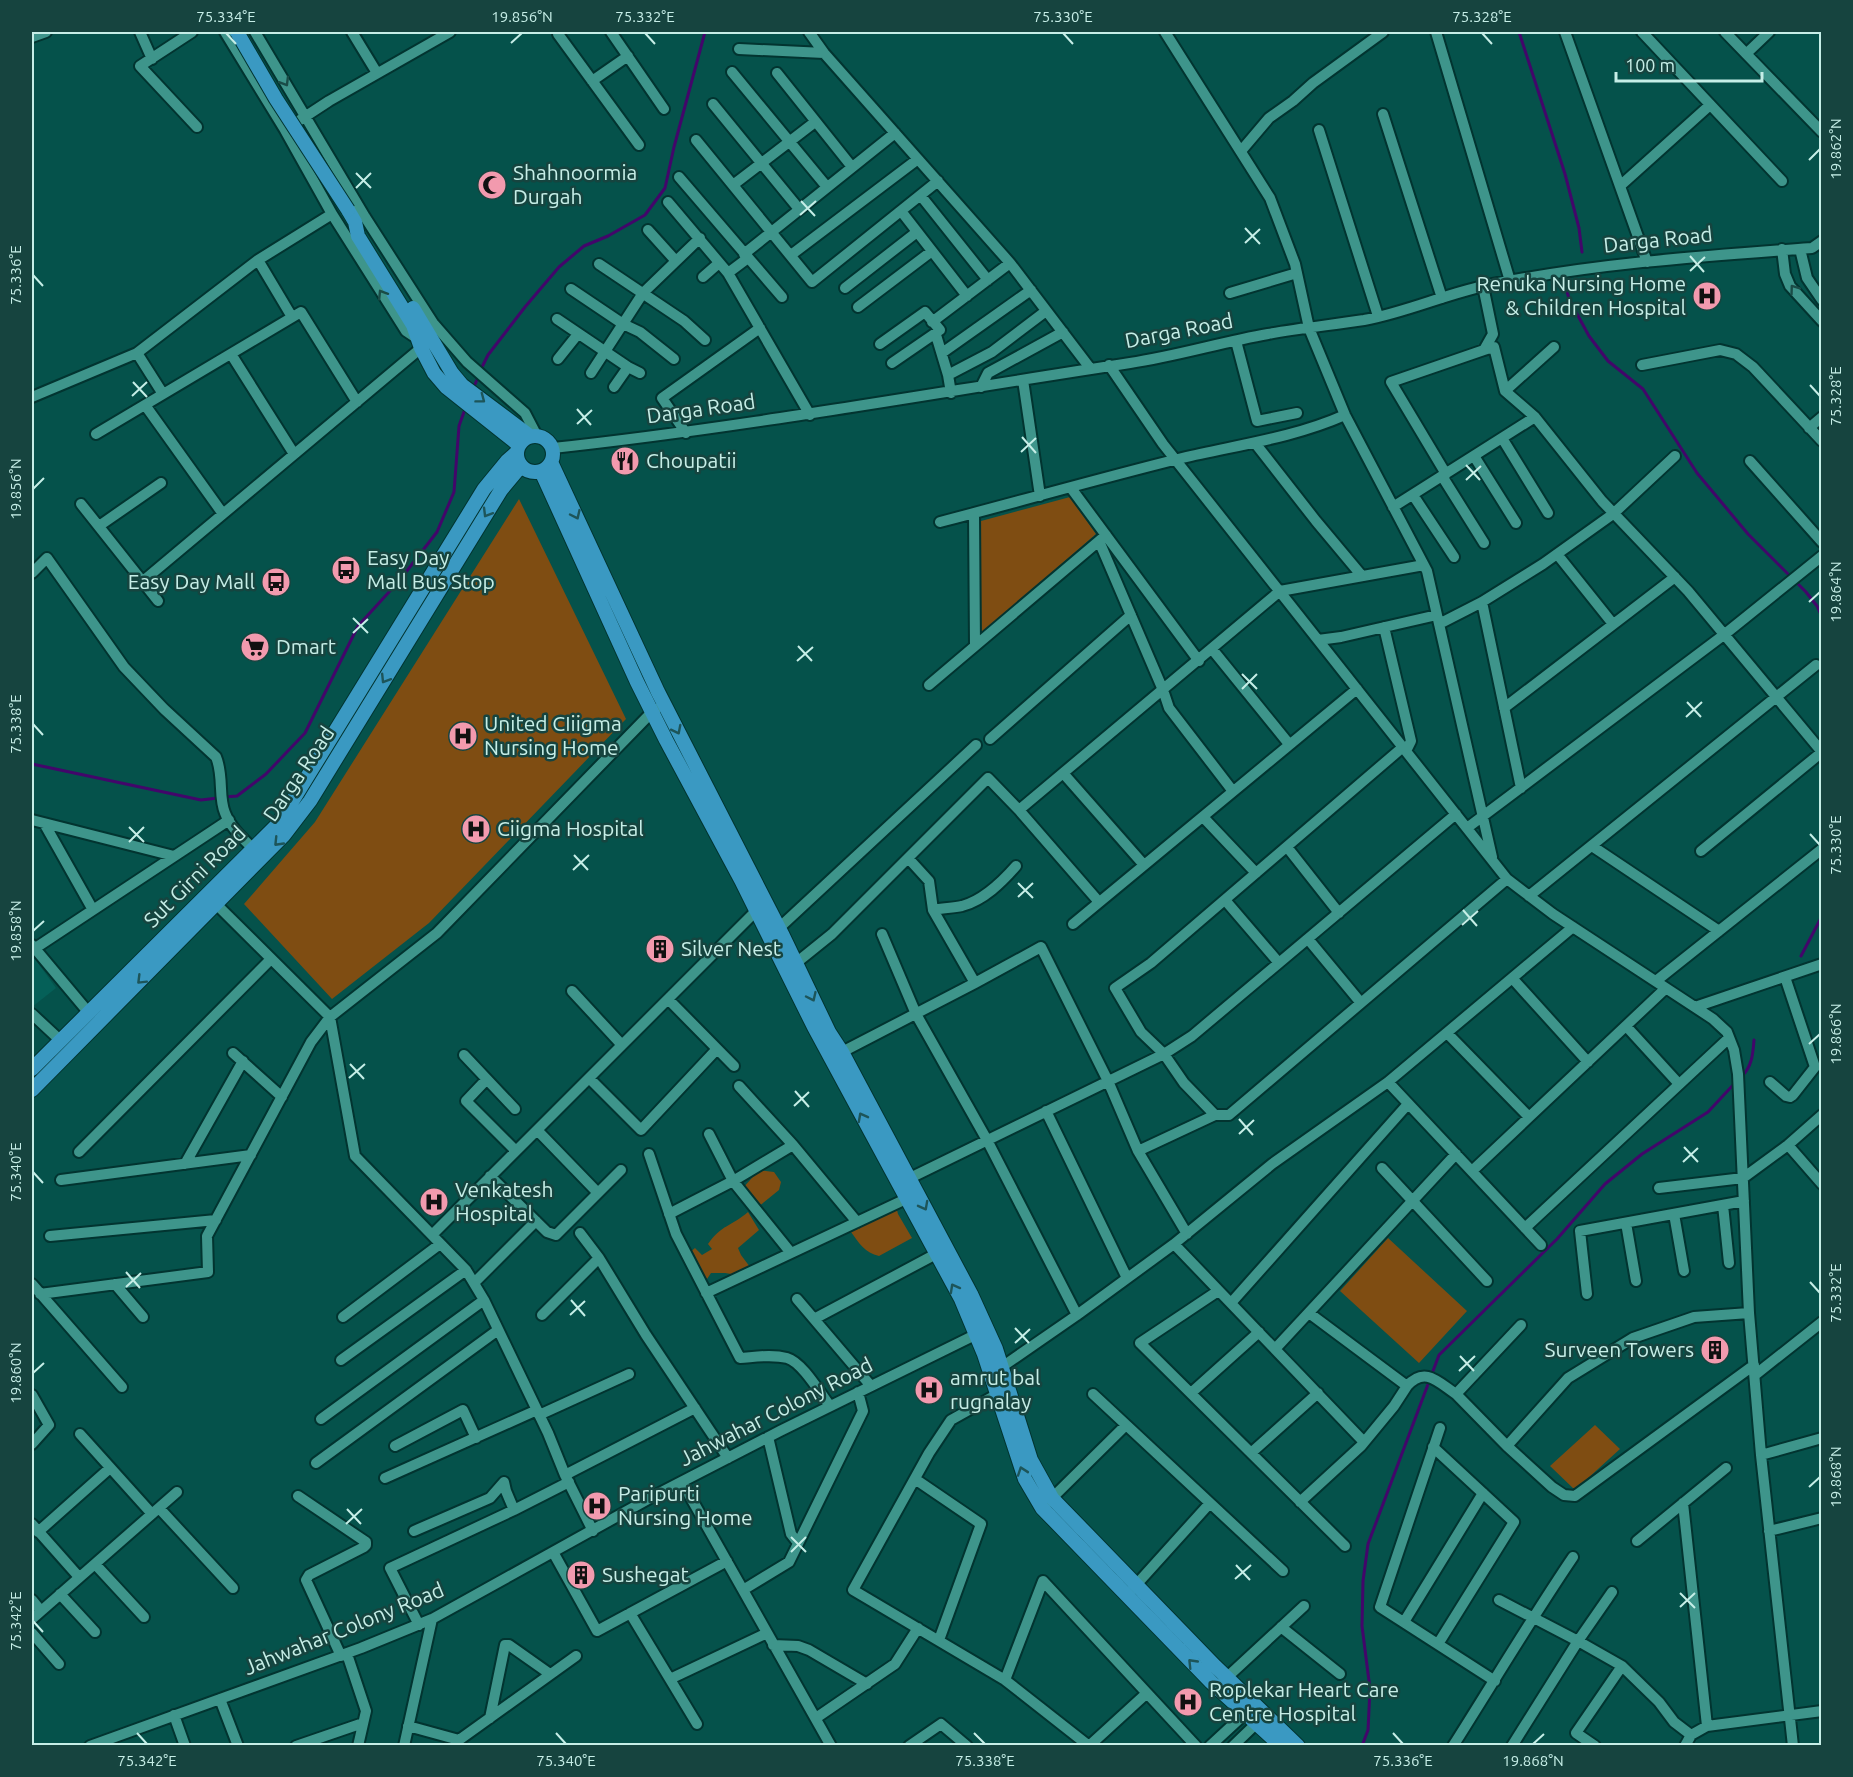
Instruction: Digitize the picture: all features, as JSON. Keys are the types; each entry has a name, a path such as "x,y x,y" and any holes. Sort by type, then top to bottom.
{"main road":[{"path":"237,32 276,99 355,222 363,228 452,374 462,385 513,422 525,447 527,470 534,472 548,460"},
{"path":"355,222 358,236 413,325 434,373 446,387 479,414 525,447"},
{"path":"525,447 544,437 549,442 548,460 652,712 761,906 779,928 829,1032 842,1052 971,1294 981,1332 1003,1391 1025,1479 1221,1682 1261,1719 1298,1746"},
{"name":"Darga Road","path":"32,1090 257,853 284,835 310,801 501,490 525,447"},
{"path":"548,460 761,906 814,1027 936,1254 981,1332"},
{"name":"Sut Girni Road","path":"32,1069 89,1012 212,899"},
{"path":"1261,1719 1281,1746"}],"street":[{"path":"32,37 46,32"},
{"path":"140,32 152,59"},
{"path":"192,32 140,66 197,127"},
{"path":"143,580 357,402 420,343 406,331 332,214 285,130 225,32"},
{"path":"255,32 365,217 433,323 467,363 525,413 525,447"},
{"path":"352,32 378,73"},
{"path":"285,130 450,32"},
{"path":"611,32 664,109"},
{"path":"809,32 824,53 1010,263 1090,368"},
{"path":"1165,32 1270,198 1297,273 1310,328 1345,415 1427,571 1493,861"},
{"path":"1241,151 1269,118 1383,32"},
{"path":"1436,32 1510,281"},
{"path":"1565,32 1647,261"},
{"path":"1642,32 1782,180"},
{"path":"1725,32 1821,132"},
{"path":"1747,53 1769,32"},
{"path":"558,34 639,146"},
{"path":"739,49 824,53"},
{"path":"592,81 628,56"},
{"path":"732,72 827,187"},
{"path":"777,73 852,167"},
{"path":"713,104 800,209"},
{"path":"1620,186 1710,105"},
{"path":"1383,114 1442,298"},
{"path":"733,185 815,122"},
{"path":"1318,130 1378,316"},
{"path":"728,273 771,231 895,133"},
{"path":"696,140 812,282 938,182"},
{"path":"790,255 918,159"},
{"path":"679,177 782,297"},
{"path":"921,196 988,280"},
{"path":"668,202 728,273 810,415"},
{"path":"901,211 967,296"},
{"path":"32,397 137,353 258,260 332,214"},
{"path":"648,230 675,260"},
{"path":"845,288 917,232"},
{"path":"591,373 642,293 699,238"},
{"name":"Darga Road","path":"548,460 686,433 1132,363 1236,340 1378,316 1483,286 1510,281 1647,261 1818,247"},
{"path":"1782,249 1785,274 1790,286 1821,321"},
{"path":"1800,249 1808,278 1821,300"},
{"path":"858,307 932,251"},
{"path":"258,260 292,317"},
{"path":"703,277 719,263"},
{"path":"933,322 1010,263"},
{"path":"599,264 684,321 705,340"},
{"path":"1230,293 1297,273"},
{"path":"1483,286 1493,334 1484,350"},
{"path":"571,289 623,324 640,332 674,359"},
{"path":"942,353 1031,290"},
{"path":"948,375 992,352 1046,311"},
{"path":"96,434 301,312 357,402"},
{"path":"880,344 926,312 940,330 936,335 892,363"},
{"path":"557,320 640,373"},
{"path":"686,433 662,398 760,328"},
{"path":"981,387 988,373 1063,332"},
{"path":"558,358 578,334"},
{"path":"936,335 951,393"},
{"path":"1236,340 1257,421 1297,413"},
{"path":"1484,543 1391,382 1494,347 1505,391 1535,417 1602,501 1675,577 1725,634 1821,752 1701,851"},
{"path":"1505,391 1554,347"},
{"path":"1642,365 1720,350 1736,354 1753,367 1821,441"},
{"path":"137,353 163,394"},
{"path":"231,354 294,454"},
{"path":"1109,365 1176,460 1507,879 1573,927 1713,1018 1727,1032 1734,1050 1740,1089 1749,1313 1761,1455 1793,1746"},
{"path":"615,387 628,367"},
{"path":"1023,380 1040,496"},
{"path":"145,405 223,514"},
{"path":"940,522 1176,460 1288,436 1345,415"},
{"path":"1393,507 1535,417"},
{"path":"1809,428 1821,417"},
{"path":"1502,438 1548,513"},
{"path":"1255,443 1362,576"},
{"path":"1474,456 1516,523"},
{"path":"1318,640 1384,627 1438,620 1482,602 1557,554 1613,513 1675,456"},
{"path":"1750,461 1821,542"},
{"path":"99,526 161,483"},
{"path":"1071,488 1102,538 1198,661"},
{"path":"1413,495 1454,557"},
{"path":"81,504 158,601"},
{"path":"974,513 975,646"},
{"path":"1102,538 1169,708 1232,790"},
{"path":"929,685 1102,538"},
{"path":"1557,554 1613,624"},
{"path":"1467,828 1725,634 1821,556"},
{"path":"32,573 47,558 124,667 216,758 220,768 226,816 232,826 257,853"},
{"path":"1019,810 1280,591 1424,565"},
{"path":"1504,708 1675,577"},
{"path":"1482,602 1521,788"},
{"path":"990,739 1131,615"},
{"path":"1215,1115 1184,1083 1164,1054 1141,1032 1115,988 1151,963 1411,741 1384,627"},
{"path":"1212,649 1289,744"},
{"path":"1529,896 1816,665"},
{"path":"1073,924 1203,818 1232,790 1357,689"},
{"path":"40,1294 208,1272 207,1236 310,1042 330,1017 437,933 652,712 665,705"},
{"path":"779,928 976,745"},
{"path":"1063,773 1144,865"},
{"path":"796,963 832,934 988,778 1099,902"},
{"path":"910,1178 1164,1054 1192,1036 1456,814"},
{"path":"89,1012 33,947 174,856 226,816"},
{"path":"1203,818 1257,873"},
{"path":"32,820 174,856"},
{"path":"44,823 93,910"},
{"path":"1592,846 1719,931"},
{"path":"1287,847 1339,913"},
{"path":"1656,981 1821,849"},
{"path":"909,858 929,881 933,910 975,983"},
{"path":"933,910 962,906 980,898 1004,880 1016,866"},
{"path":"1138,1151 1215,1115 1229,1115 1507,879"},
{"path":"212,899 330,1017 356,1156 466,1270 484,1300 593,1531"},
{"path":"1225,900 1278,963"},
{"path":"432,1234 761,906"},
{"path":"996,1371 1077,1316 1187,1234 1272,1164 1388,1082 1573,927"},
{"path":"882,934 916,1014 987,1140 1077,1316"},
{"path":"1308,939 1360,1003"},
{"path":"842,1052 1041,947 1108,1080 1138,1151 1187,1234"},
{"path":"79,1152 272,959"},
{"path":"1695,1007 1821,964"},
{"path":"1770,1082 1790,1097 1815,1066 1785,977"},
{"path":"1512,978 1588,1062"},
{"path":"1472,1171 1666,988"},
{"path":"572,991 621,1044"},
{"path":"668,999 734,1066"},
{"path":"32,1014 61,1041"},
{"path":"1626,1026 1679,1084"},
{"path":"1447,1033 1529,1118"},
{"path":"1526,1228 1729,1038"},
{"path":"589,1078 641,1130 717,1049"},
{"path":"233,1053 282,1097"},
{"path":"464,1056 515,1109"},
{"path":"185,1164 243,1061"},
{"path":"486,1080 466,1101 516,1151"},
{"path":"1388,1082 1541,1245"},
{"path":"739,1086 794,1145 857,1222"},
{"path":"1231,1303 1408,1104"},
{"path":"1046,1111 1128,1278"},
{"path":"1659,1188 1743,1178 1788,1145 1821,1115"},
{"path":"537,1130 598,1192"},
{"path":"709,1134 733,1181 790,1253"},
{"path":"669,1214 733,1181 794,1145"},
{"path":"1788,1145 1821,1184"},
{"path":"649,1154 676,1234 740,1358 775,1356 790,1358 802,1369 831,1406"},
{"path":"1275,1349 1456,1154"},
{"path":"60,1180 251,1155"},
{"path":"1382,1168 1488,1281"},
{"path":"490,1176 548,1232 556,1235 621,1170"},
{"path":"706,1293 906,1199"},
{"path":"1587,1294 1580,1231 1744,1201"},
{"path":"1723,1205 1729,1263"},
{"path":"1674,1214 1684,1271"},
{"path":"50,1236 216,1220"},
{"path":"474,1283 536,1221"},
{"path":"1626,1223 1636,1281"},
{"path":"580,1233 599,1258 646,1335 728,1458"},
{"path":"343,1317 440,1244"},
{"path":"1174,1244 1364,1442"},
{"path":"814,1319 936,1254"},
{"path":"542,1314 599,1258"},
{"path":"341,1360 466,1270"},
{"path":"32,1284 122,1387"},
{"path":"115,1284 143,1317"},
{"path":"1218,1291 1140,1342 1345,1546"},
{"path":"797,1299 871,1386"},
{"path":"321,1419 484,1300"},
{"path":"1309,1312 1407,1386"},
{"path":"1507,1446 1568,1378 1633,1338 1694,1317 1749,1313"},
{"path":"1300,1502 1364,1442 1394,1406 1407,1386 1419,1376 1430,1378 1456,1394 1507,1446 1552,1487 1564,1495 1575,1496 1821,1322"},
{"path":"1456,1394 1521,1325"},
{"path":"316,1463 498,1330"},
{"name":"Jahwahar Colony Road","path":"90,1746 344,1655 432,1619 768,1437 981,1332"},
{"path":"1191,1393 1259,1332"},
{"path":"385,1478 629,1374"},
{"path":"1003,1391 951,1420 929,1453 853,1590 1005,1680 1089,1746 1147,1693"},
{"path":"743,1590 789,1562 863,1411 858,1392"},
{"path":"1251,1453 1318,1393"},
{"path":"1092,1394 1283,1571"},
{"path":"32,1395 49,1425 32,1444"},
{"path":"419,1625 390,1568 514,1510 695,1407"},
{"path":"395,1446 463,1410 476,1438"},
{"path":"1047,1503 1126,1425"},
{"path":"1440,1428 1380,1606 1495,1681"},
{"path":"80,1434 110,1468 233,1588"},
{"path":"768,1437 791,1534 798,1543"},
{"path":"1761,1455 1821,1438"},
{"path":"1433,1447 1514,1522 1438,1644"},
{"path":"79,1578 35,1528 110,1468"},
{"path":"1637,1540 1726,1468"},
{"path":"915,1479 981,1524 939,1641"},
{"path":"414,1531 490,1498 504,1482 514,1510"},
{"path":"682,1482 831,1746"},
{"path":"32,1619 177,1492"},
{"path":"1404,1622 1483,1493"},
{"path":"298,1496 366,1542 364,1547 309,1575 306,1580 344,1655 366,1711 358,1746"},
{"path":"1132,1591 1210,1503"},
{"path":"1683,1503 1707,1726"},
{"path":"1769,1531 1821,1518"},
{"path":"553,1552 597,1631 726,1561"},
{"path":"1453,1746 1573,1557"},
{"path":"95,1564 144,1617"},
{"path":"1005,1680 1043,1581 1196,1746"},
{"path":"1512,1746 1578,1641 1612,1592"},
{"path":"60,1594 95,1632"},
{"path":"32,1600 41,1611"},
{"path":"1499,1600 1622,1666 1659,1702 1674,1722 1691,1735"},
{"path":"1221,1682 1304,1606"},
{"path":"630,1613 697,1724"},
{"path":"404,1746 432,1619"},
{"path":"1281,1626 1340,1674"},
{"path":"816,1718 895,1664 918,1628"},
{"path":"670,1679 767,1632"},
{"path":"32,1633 58,1664"},
{"path":"490,1718 505,1645 509,1645 550,1674"},
{"path":"773,1645 798,1646 809,1650 867,1684"},
{"path":"408,1726 459,1743 576,1656"},
{"path":"1594,1746 1576,1733 1622,1666"},
{"path":"220,1699 238,1746"},
{"path":"1210,1746 1250,1709"},
{"path":"1685,1746 1691,1735 1707,1726 1821,1711"},
{"path":"174,1715 184,1746"},
{"path":"1233,1746 1261,1719"},
{"path":"296,1746 363,1723"},
{"path":"909,1746 941,1724 968,1746"}],"shaded area":[{"path":"1070,497 1096,534 981,634 981,521"},
{"path":"519,499 626,719 429,923 332,999 244,904 315,822"},
{"path":"32,955 56,988 32,1007"},
{"path":"759,1170 774,1172 781,1182 779,1190 758,1207 742,1189"},
{"path":"896,1206 912,1238 879,1256 870,1253 851,1232"},
{"path":"748,1212 759,1230 738,1248 750,1267 738,1275 711,1273 707,1279 694,1264 689,1253 695,1248 702,1255 712,1249 708,1244 713,1238 722,1229"},
{"path":"1388,1238 1467,1311 1419,1363 1340,1291"},
{"path":"1595,1425 1620,1449 1575,1490 1550,1466"}],"waterway":[{"path":"481,369 488,355 559,267 584,246 608,236 645,215 665,188 705,32"},
{"path":"1519,32 1565,174 1579,228 1582,252"},
{"path":"1565,286 1570,301 1589,336 1608,361 1643,389 1697,473 1748,534 1806,592 1822,617"},
{"path":"473,389 479,375"},
{"path":"224,797 237,796 266,774 305,733 358,626 399,581 437,532 454,492 459,426 465,409"},
{"path":"32,764 201,800 218,798"},
{"path":"1801,956 1822,916"},
{"path":"1741,1077 1750,1065 1754,1040"},
{"path":"1362,1746 1368,1730 1370,1689 1362,1626 1363,1581 1368,1544 1439,1355 1557,1239 1605,1184 1642,1154 1708,1112 1734,1084"}],"place":[{"name":"Shahnoormia Durgah","path":"492,185"},
{"name":"Renuka Nursing Home & Children Hospital","path":"1707,296"},
{"name":"Choupatii","path":"625,461"},
{"name":"Easy Day Mall Bus Stop","path":"346,570"},
{"name":"Easy Day Mall","path":"276,582"},
{"name":"Dmart","path":"255,647"},
{"name":"United CIiigma Nursing Home","path":"463,736"},
{"name":"Ciigma Hospital","path":"476,829"},
{"name":"Silver Nest","path":"660,949"},
{"name":"Venkatesh Hospital","path":"434,1202"},
{"name":"Surveen Towers","path":"1715,1350"},
{"name":"amrut bal rugnalay","path":"929,1390"},
{"name":"Paripurti Nursing Home","path":"597,1506"},
{"name":"Sushegat","path":"581,1575"},
{"name":"Roplekar Heart Care Centre Hospital","path":"1188,1702"}]}
